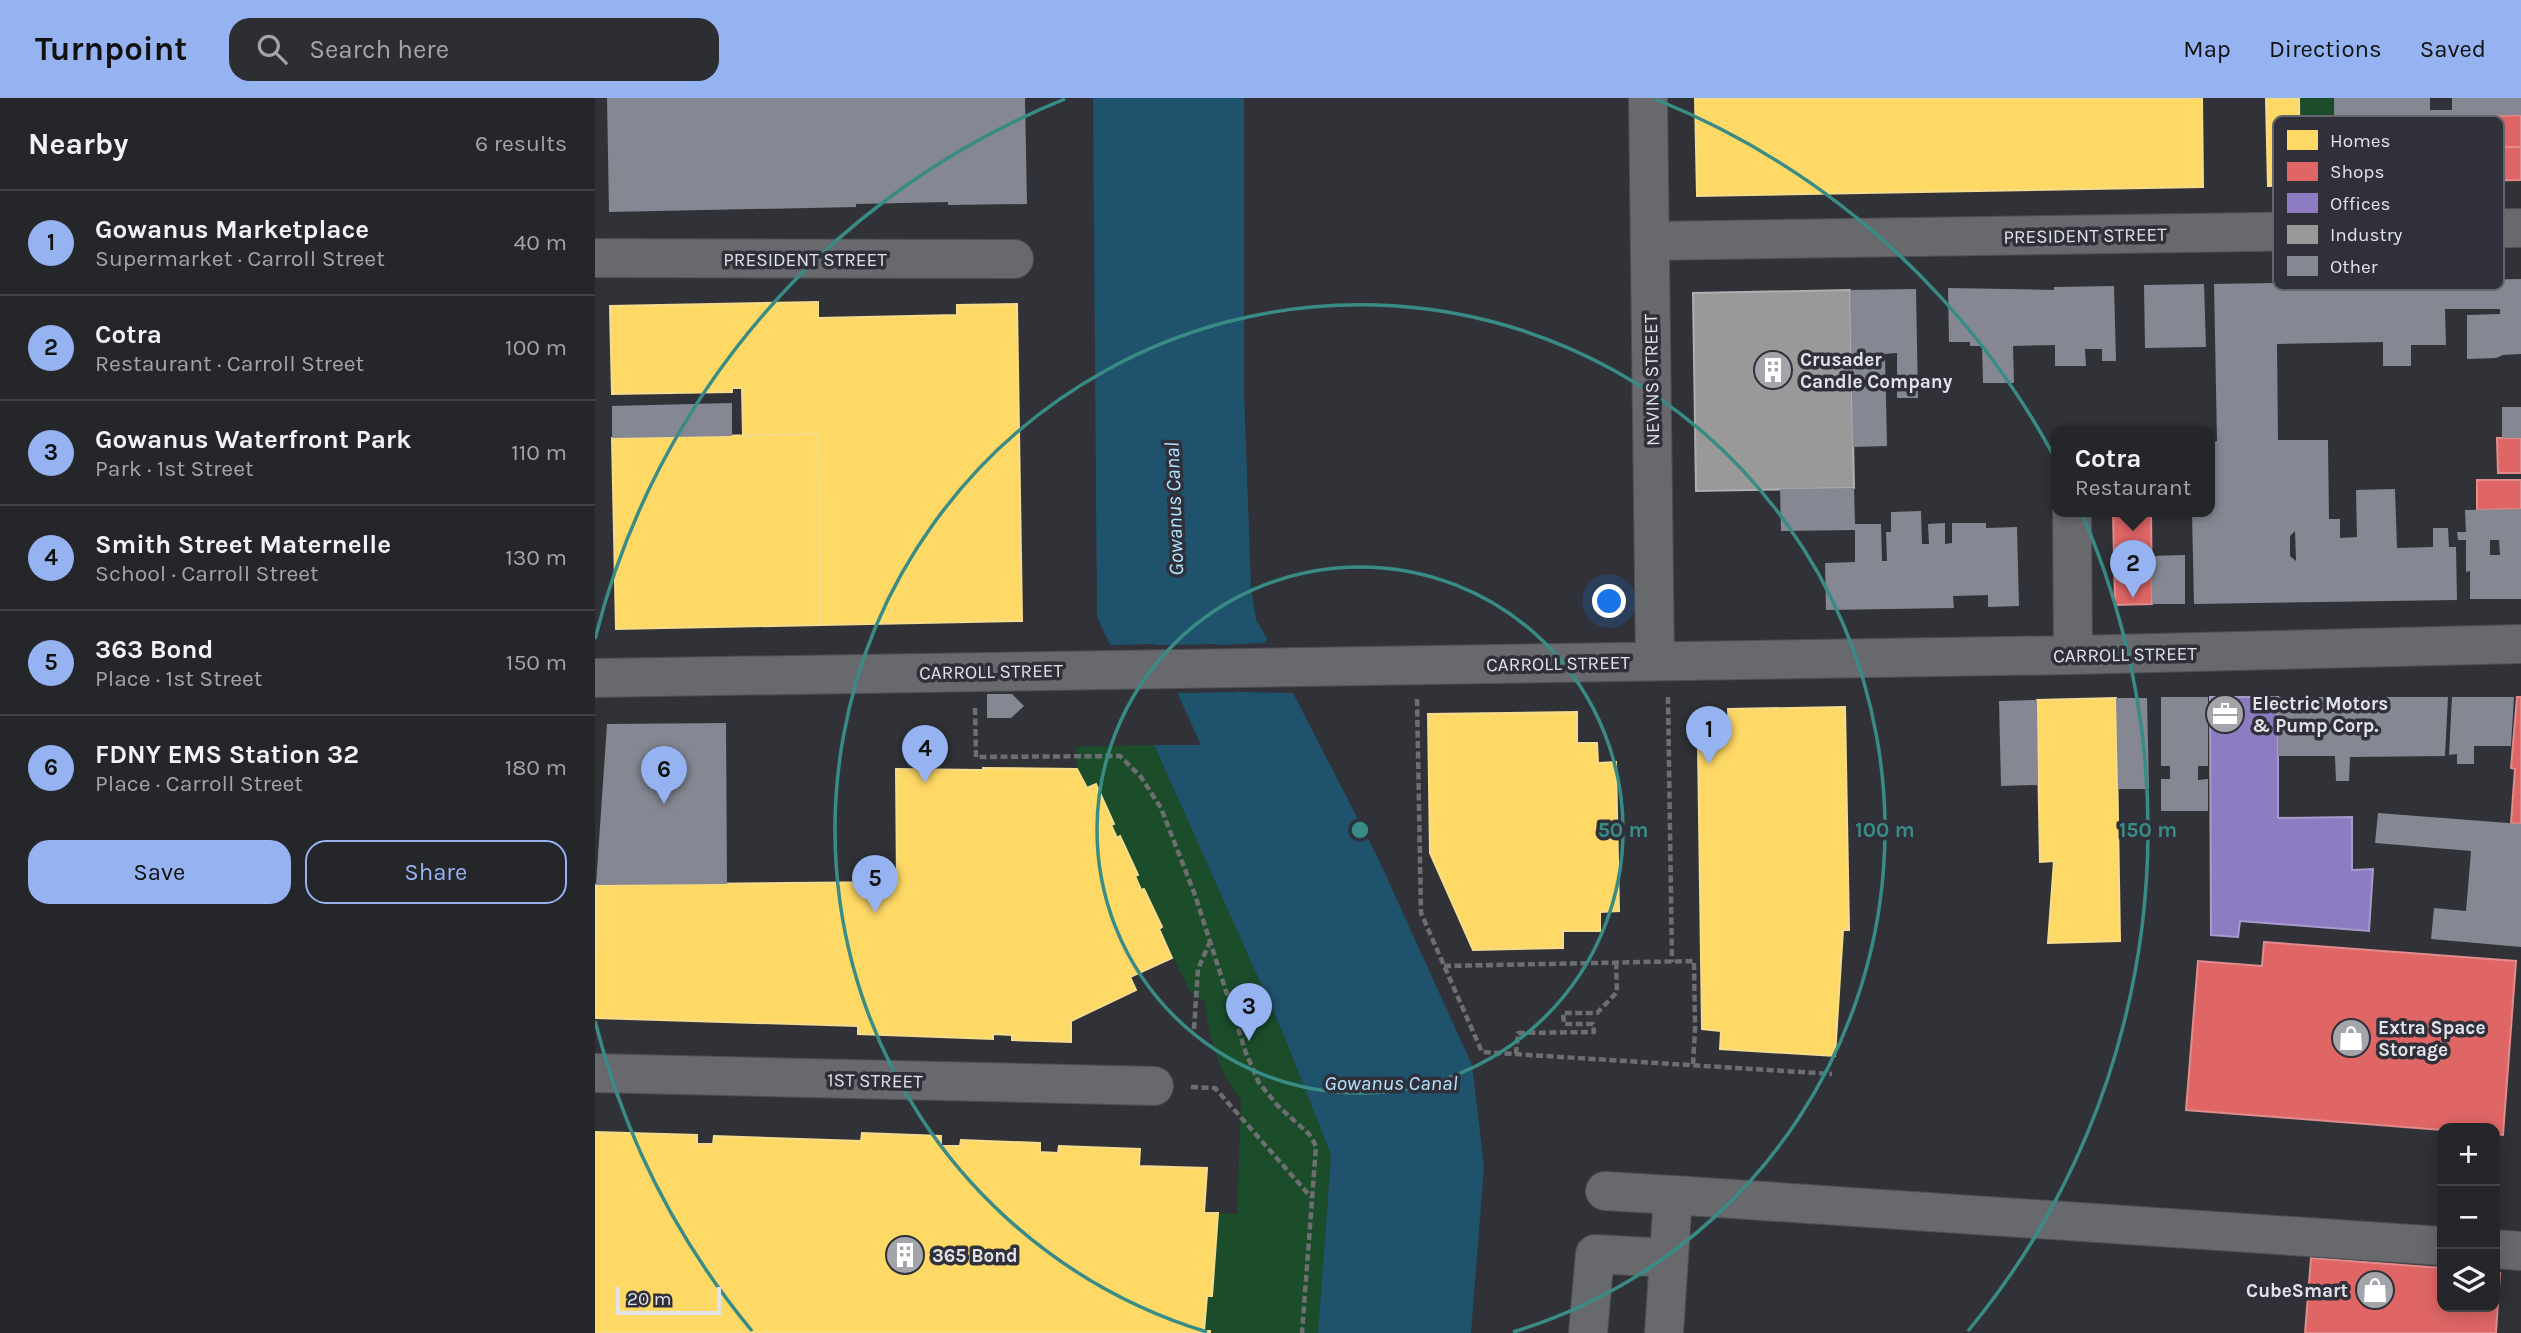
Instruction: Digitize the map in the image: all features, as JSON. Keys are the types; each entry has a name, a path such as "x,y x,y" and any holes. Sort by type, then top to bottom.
{"street":[{"name":"NEVINS STREET","path":"1648,98 1662,677"},
{"name":"PRESIDENT STREET","path":"1650,241 2273,232"},
{"name":"PRESIDENT STREET","path":"595,258 1014,259"},
{"path":"2072,517 2073,655"},
{"name":"CARROLL STREET","path":"595,678 1347,666 1662,677 2073,655 2521,644"},
{"name":"1ST STREET","path":"595,1073 1154,1086"},
{"path":"1605,1191 2437,1246"},
{"path":"1664,1333 1673,1195"},
{"path":"2500,1249 2521,1251"},
{"path":"1588,1333 1595,1254 1669,1258"}],"path":[{"path":"1662,677 1672,962"},
{"path":"1417,695 1420,913 1482,1052 1832,1074"},
{"path":"975,708 976,757 1120,757 1142,777 1161,808 1195,895 1245,1053 1259,1083 1278,1106 1309,1133 1316,1146 1302,1333"},
{"path":"1194,1029 1198,969 1210,943"},
{"path":"1444,966 1694,961 1693,1066"},
{"path":"1516,1054 1518,1033 1594,1032 1593,1024 1564,1024 1563,1013 1597,1013 1617,992 1616,963"},
{"path":"1215,1088 1312,1197"}],"green space":[{"path":"2299,98 2334,98 2334,116 2299,116"},
{"path":"1154,745 1283,1033 1331,1155 1318,1333 1204,1331 1207,1296 1212,1295 1218,1213 1237,1214 1241,1100 1215,1053 1205,1001 1192,995 1159,929 1162,927 1144,889 1141,890 1119,837 1117,838 1111,825 1114,823 1096,785 1087,788 1077,769 1076,747"}],"water":[{"name":"Gowanus Canal","path":"1093,98 1244,98 1244,391 1251,587 1256,620 1267,638 1265,643 1218,645 1240,692 1293,693 1377,856 1472,1065 1484,1167 1471,1333 1318,1333 1331,1155 1283,1033 1154,745 1201,745 1155,644 1110,645 1097,617"}],"pier":[{"path":"1218,644 1239,692 1173,693 1153,647 1107,646"}],"building: Homes":[{"path":"1695,98 2202,98 2203,187 1697,196"},
{"path":"2266,98 2299,98 2299,116 2273,116 2273,186 2268,186"},
{"path":"818,302 818,318 957,315 957,305 1017,304 1022,621 821,625 818,434 743,435 742,388 732,388 732,392 612,394 610,306"},
{"path":"818,434 821,625 616,629 612,438"},
{"path":"2116,698 2120,941 2048,943 2054,861 2040,862 2037,700"},
{"path":"1845,707 1849,930 1843,930 1835,1056 1720,1049 1721,1031 1702,1029 1698,744 1718,744 1718,732 1729,731 1728,709"},
{"path":"1577,712 1577,743 1597,743 1598,763 1616,762 1619,911 1600,912 1600,931 1563,931 1563,948 1473,950 1430,853 1428,714"},
{"path":"896,769 1077,769 1087,788 1096,784 1114,824 1111,825 1117,838 1120,836 1138,875 1135,876 1141,890 1144,889 1162,927 1159,929 1172,958 1130,977 1136,990 1071,1021 1071,1042 1012,1040 1012,1035 993,1034 993,1039 858,1034 858,1026 595,1018 596,885 897,882"},
{"name":"365 Bond","path":"595,1132 697,1135 697,1144 713,1144 714,1136 861,1141 862,1133 941,1136 941,1146 960,1146 961,1140 1040,1143 1040,1152 1058,1153 1059,1146 1140,1149 1139,1166 1207,1168 1204,1213 1218,1213 1212,1296 1207,1296 1204,1331 1210,1333 595,1333"}],"building: Shops":[{"path":"2521,115 2521,147 2504,147 2504,116 2492,116"},
{"path":"2504,147 2521,147 2521,180 2504,180"},
{"path":"2497,438 2521,438 2521,473 2498,473"},
{"path":"2477,480 2521,480 2521,509 2477,510"},
{"path":"2113,517 2151,517 2152,604 2115,605"},
{"path":"2517,697 2521,697 2521,824 2511,823 2515,769 2511,768"},
{"name":"Extra Space Storage","path":"2264,942 2516,961 2503,1135 2500,1135 2500,1123 2437,1123 2437,1130 2186,1110 2198,961 2262,966"},
{"name":"CubeSmart","path":"2311,1258 2437,1268 2437,1312 2497,1312 2496,1333 2305,1333"}],"building: Offices":[{"path":"2210,697 2278,697 2278,818 2352,817 2352,870 2373,869 2369,931 2240,921 2238,937 2211,935"}],"building: Industry":[{"name":"Crusader Candle Company","path":"1850,290 1854,488 1696,491 1693,293"}],"building: Other":[{"path":"607,98 1025,98 1027,204 948,205 948,202 856,204 856,207 609,212"},
{"path":"2334,98 2430,98 2430,110 2452,110 2452,98 2521,98 2521,115 2334,116"},
{"path":"2504,279 2521,279 2521,354 2467,359 2467,315 2500,314 2500,309 2445,309 2446,345 2411,345 2411,366 2383,366 2383,342 2277,344 2278,440 2328,440 2329,519 2340,519 2340,538 2357,537 2356,490 2395,489 2397,548 2433,547 2433,528 2448,528 2449,547 2456,547 2457,600 2194,604 2192,517 2215,517 2217,441 2214,284 2273,283 2273,290 2504,290","holes":["2295,531 2296,561 2290,556 2290,536"]},
{"path":"2204,284 2206,347 2145,348 2144,285"},
{"path":"2114,286 2116,361 2102,361 2102,349 2085,349 2086,366 2055,366 2055,345 2013,346 2014,383 1983,383 1982,346 1970,346 1970,342 1949,342 1948,288 2054,290 2054,287"},
{"path":"1916,289 1918,398 1897,398 1897,353 1885,354 1887,446 1853,447 1850,290"},
{"path":"732,403 732,436 612,438 612,406"},
{"path":"2502,407 2521,407 2521,438 2502,438"},
{"path":"1854,488 1855,524 1881,524 1882,561 1887,561 1886,532 1891,532 1891,512 1921,511 1922,544 1929,544 1928,524 1945,523 1945,544 1952,543 1952,523 1986,523 1986,528 2017,527 2019,606 1988,607 1988,595 1953,596 1954,608 1826,610 1825,563 1855,562 1855,530 1781,531 1780,489"},
{"path":"2521,509 2521,599 2470,599 2470,571 2466,572 2466,540 2458,540 2457,532 2466,532 2465,510","holes":["2490,540 2499,540 2500,555 2490,555"]},
{"path":"2185,555 2185,604 2152,604 2151,556"},
{"path":"987,694 1012,694 1024,706 1011,718 987,718"},
{"path":"2161,697 2208,697 2208,766 2198,766 2198,780 2208,779 2208,811 2161,811 2161,779 2170,779 2170,766 2161,766"},
{"path":"2278,697 2448,697 2445,756 2350,757 2349,781 2336,781 2335,756 2278,756"},
{"path":"2452,697 2514,697 2511,746 2474,746 2474,764 2457,764 2457,754 2449,755"},
{"path":"2116,698 2147,698 2149,789 2118,789"},
{"path":"2037,700 2038,785 2001,786 1999,701"},
{"path":"726,723 727,884 596,885 607,724"},
{"path":"2378,813 2521,824 2521,947 2431,939 2434,908 2466,911 2471,851 2375,843"}],"place":[{"name":"Crusader Candle Company","path":"1773,370"},
{"name":"Cotra","path":"2133,598"},
{"name":"Electric Motors & Pump Corp.","path":"2225,714"},
{"name":"Gowanus Marketplace","path":"1709,764"},
{"name":"Smith Street Maternelle","path":"925,783"},
{"name":"FDNY EMS Station 32","path":"664,804"},
{"name":"363 Bond","path":"875,913"},
{"name":"Extra Space Storage","path":"2351,1038"},
{"name":"Gowanus Waterfront Park","path":"1249,1041"},
{"name":"365 Bond","path":"905,1255"},
{"name":"CubeSmart","path":"2375,1290"}]}
